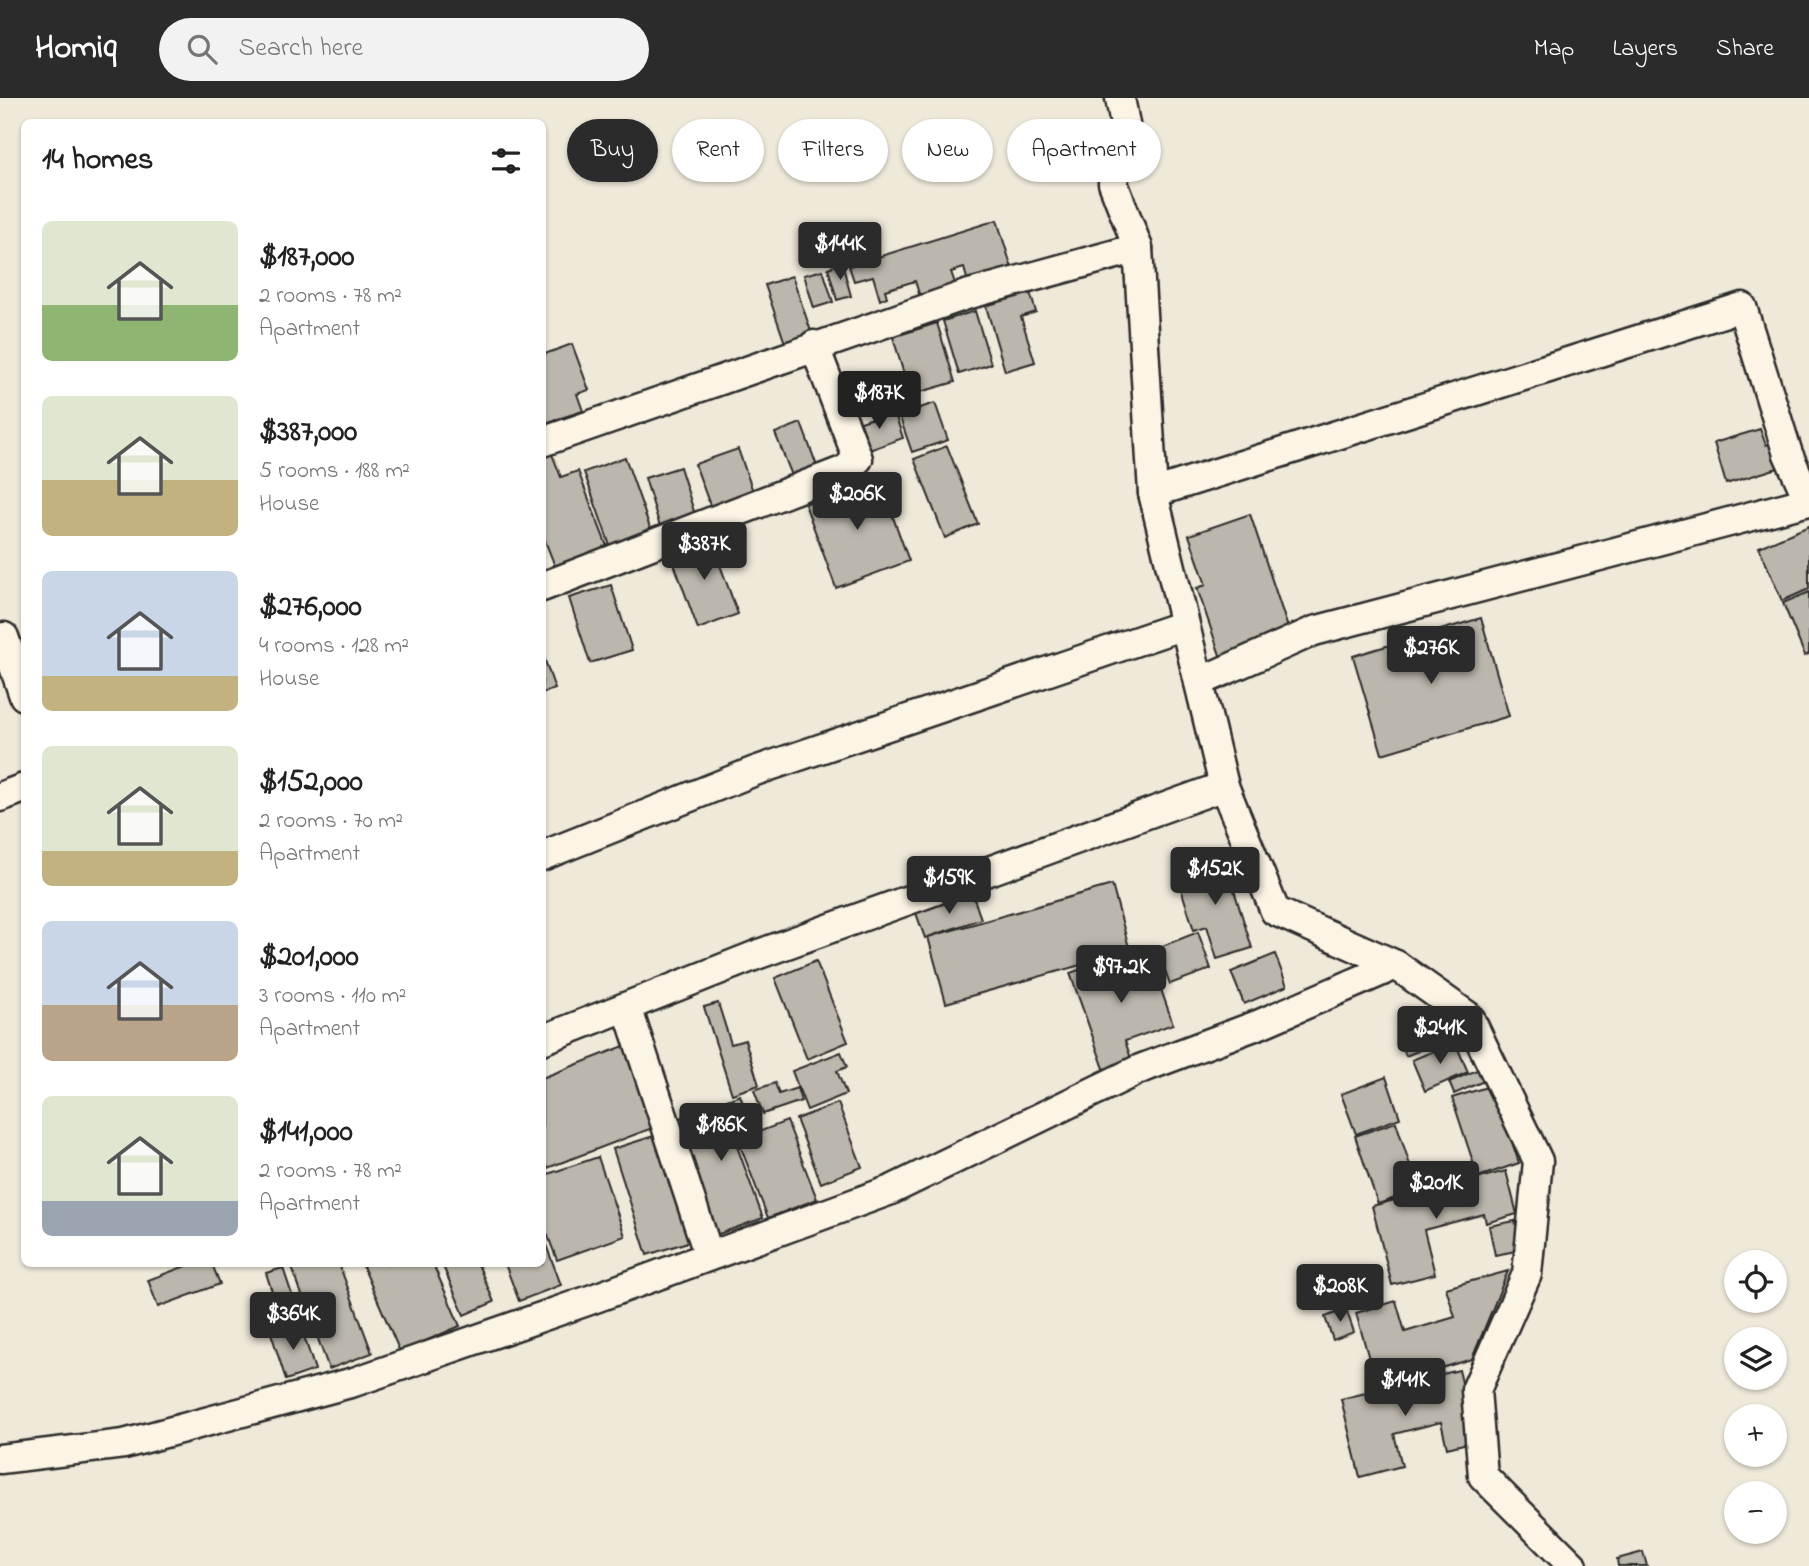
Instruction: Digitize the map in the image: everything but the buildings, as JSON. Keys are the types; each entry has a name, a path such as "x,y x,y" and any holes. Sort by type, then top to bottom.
{"street":[{"path":"1120,98 1125,124 1113,183 1138,248 1153,493 1224,786 1275,911 1396,965 1469,1017 1538,1161 1527,1274 1476,1390 1483,1476 1573,1566"},
{"path":"546,441 814,345 966,295 1138,248"},
{"path":"1153,493 1742,307 1788,454 1809,501 1314,631 1199,682"},
{"path":"546,585 845,470 858,459 814,345"},
{"path":"546,854 755,771 1184,625"},
{"path":"9,634 21,684"},
{"path":"546,1038 759,954 1224,786"},
{"path":"0,797 21,789"},
{"path":"0,1460 124,1444 354,1382 891,1190 1140,1069 1260,1024 1396,965"},
{"path":"627,1007 709,1256"}]}
